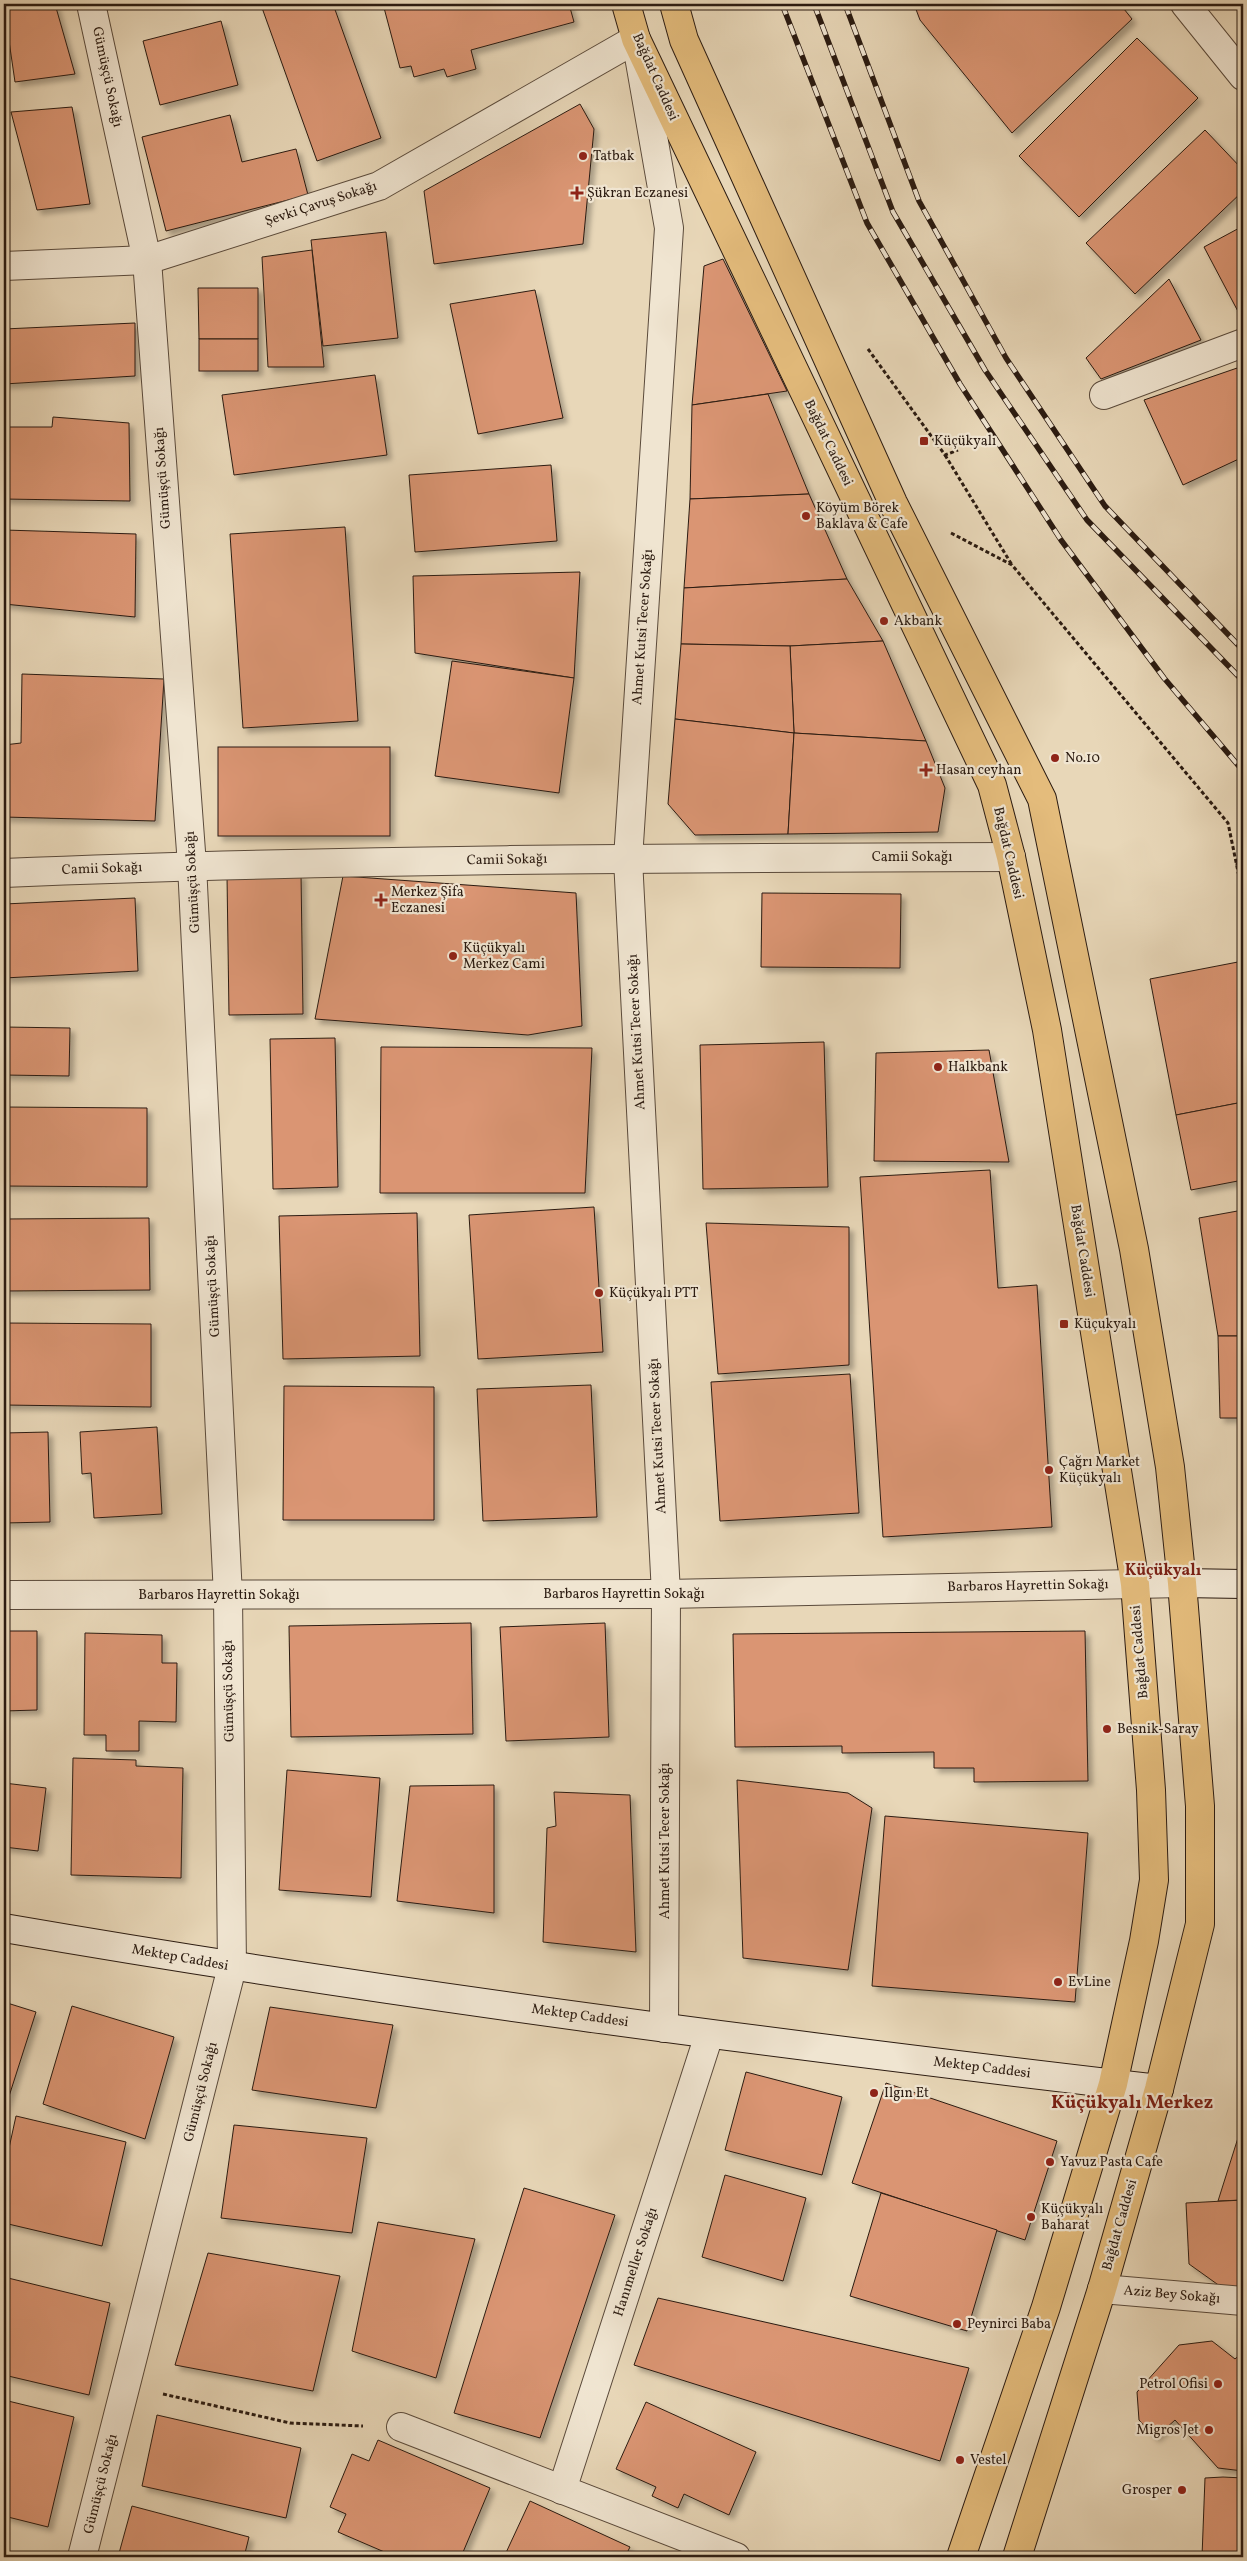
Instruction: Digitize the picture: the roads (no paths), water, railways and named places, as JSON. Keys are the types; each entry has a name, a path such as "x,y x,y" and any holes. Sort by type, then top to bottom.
{"main road":[{"name":"Bağdat Caddesi","path":"626,4 636,39 992,785 1011,857 1047,1030 1135,1584 1151,1790 1154,1880 1144,1941 1113,2084 1046,2307 961,2557"},
{"name":"Bağdat Caddesi","path":"674,4 684,40 890,497 1042,799 1134,1248 1170,1467 1182,1583 1200,1806 1200,1924 1159,2089 1102,2289 1017,2557"}],"street":[{"name":"Gümüşçü Sokağı","path":"82,2557 232,1967 228,1596 192,865 147,260 91,4"},
{"path":"1185,4 1243,76"},
{"name":"Şevki Çavuş Sokağı","path":"4,266 147,260 379,186 636,39"},
{"name":"Ahmet Kutsi Tecer Sokağı","path":"636,39 669,228 628,859 666,1594 664,2028"},
{"path":"1104,395 1243,343"},
{"name":"Camii Sokağı","path":"4,873 192,865 628,859 1011,857"},
{"name":"Barbaros Hayrettin Sokağı","path":"4,1595 666,1594 1182,1583 1243,1584"},
{"name":"Mektep Caddesi","path":"4,1928 232,1967 709,2035 1159,2089"},
{"name":"Hanımeller Sokağı","path":"562,2490 709,2035"},
{"name":"Aziz Bey Sokağı","path":"1102,2289 1243,2301"},
{"path":"401,2427 562,2490 677,2547 736,2557"}],"railway":[{"path":"782,4 867,223 960,384 1061,540 1164,678 1243,771"},
{"path":"814,4 893,212 985,370 1087,520 1243,681"},
{"path":"845,4 919,201 1006,358 1105,506 1243,650"}],"place":[{"name":"Tatbak","path":"583,156"},
{"name":"Şükran Eczanesi","path":"577,193"},
{"name":"Küçükyalı","path":"924,441"},
{"name":"Köyüm Börek Baklava & Cafe","path":"806,516"},
{"name":"Akbank","path":"884,621"},
{"name":"No.10","path":"1055,758"},
{"name":"Hasan ceyhan","path":"926,770"},
{"name":"Merkez Şifa Eczanesi","path":"381,900"},
{"name":"Küçükyalı Merkez Cami","path":"453,956"},
{"name":"Halkbank","path":"938,1067"},
{"name":"Küçükyalı PTT","path":"599,1293"},
{"name":"Küçukyalı","path":"1064,1324"},
{"name":"Çağrı Market Küçükyalı","path":"1049,1470"},
{"name":"Besnik-Saray","path":"1107,1729"},
{"name":"EvLine","path":"1058,1982"},
{"name":"Ilgın Et","path":"874,2093"},
{"name":"Yavuz Pasta Cafe","path":"1050,2162"},
{"name":"Küçükyalı Baharat","path":"1031,2217"},
{"name":"Peynirci Baba","path":"957,2324"},
{"name":"Petrol Ofisi","path":"1218,2384"},
{"name":"Migros Jet","path":"1209,2430"},
{"name":"Vestel","path":"960,2460"},
{"name":"Grosper","path":"1182,2490"}],"district":[{"name":"Küçükyalı","path":"1163,1571"},
{"name":"Küçükyalı Merkez","path":"1132,2103"}]}
